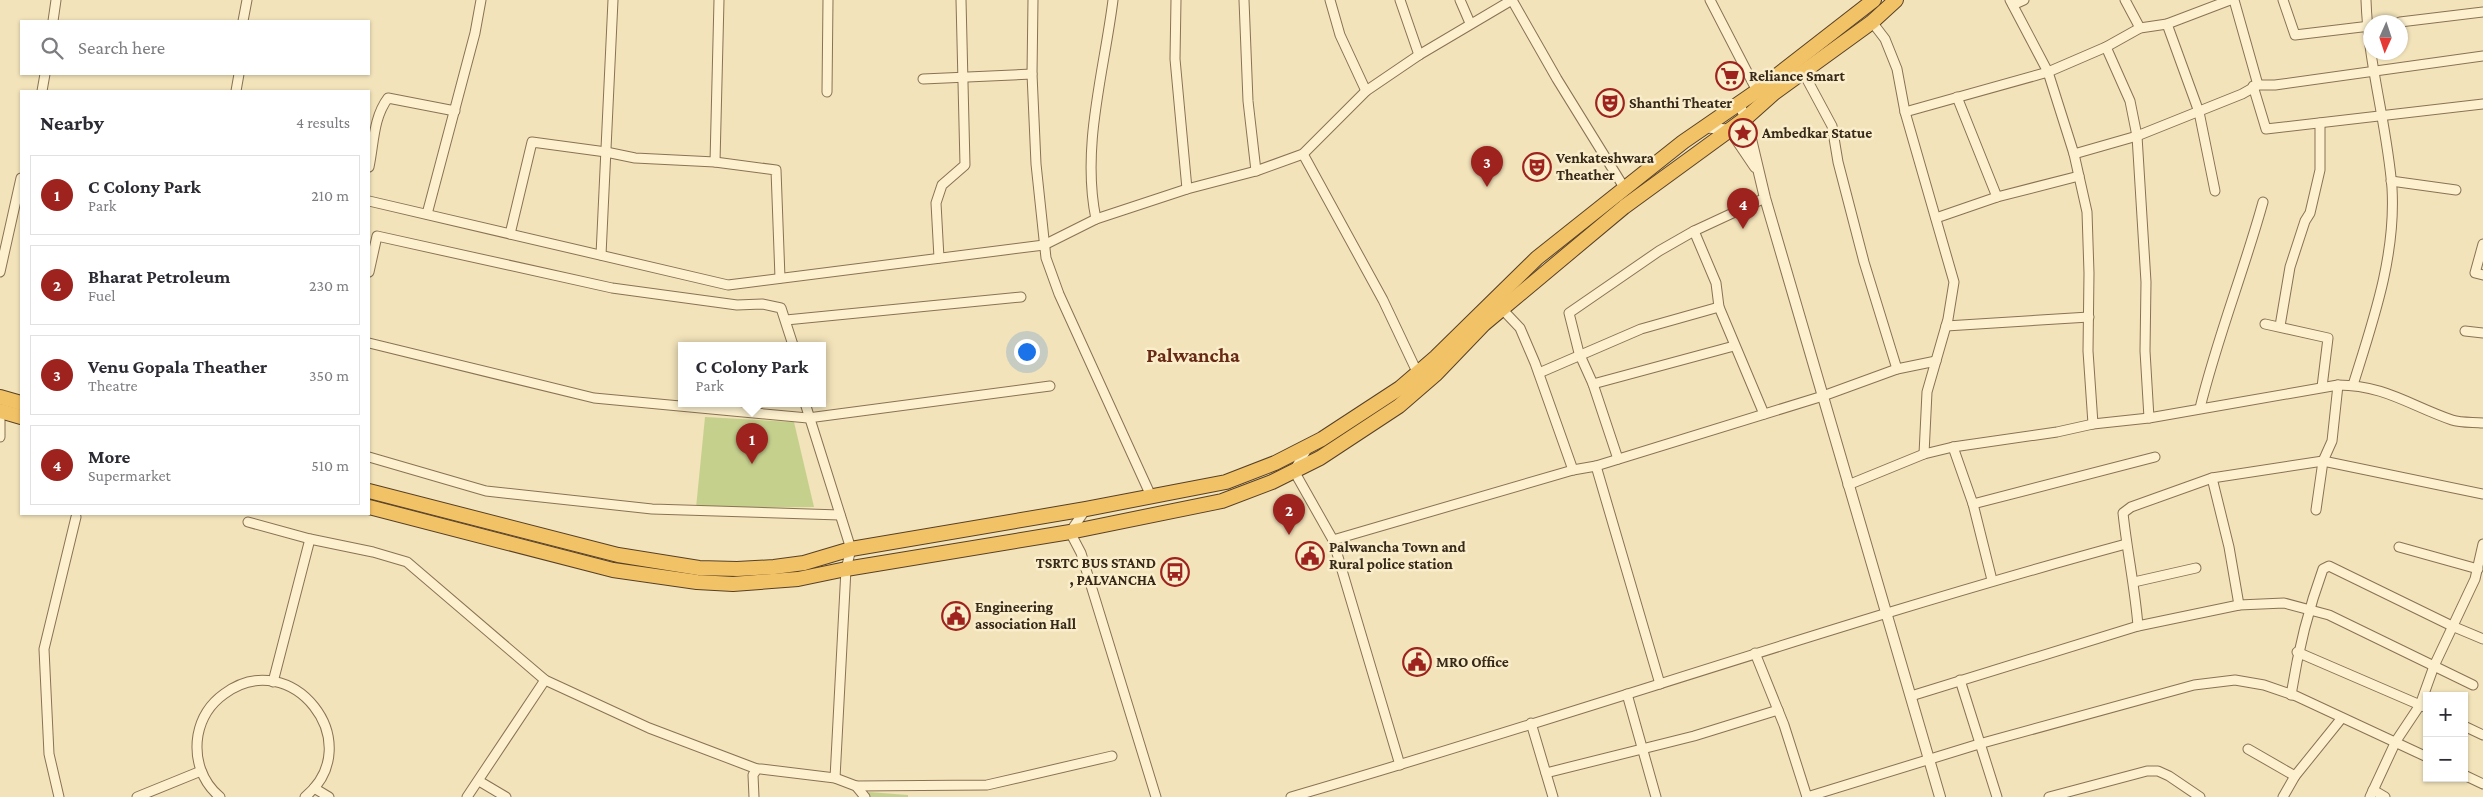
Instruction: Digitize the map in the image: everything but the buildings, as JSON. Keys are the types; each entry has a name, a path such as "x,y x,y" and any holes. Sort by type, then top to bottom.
{"highway":[{"path":"370,491 618,555 699,568 774,567 811,561 852,549 1086,509 1226,482 1275,463 1308,446 1364,412 1418,374 1537,258 1704,127 1757,91 1874,0"},
{"path":"370,507 614,570 697,582 771,582 1070,532 1222,502 1320,458 1399,406 1502,309 1624,207 1746,118 1774,93 1872,22 1896,0"},
{"path":"0,397 20,403"},
{"path":"0,411 20,417"}],"street":[{"path":"53,20 56,0"},
{"path":"243,20 247,0"},
{"path":"427,214 475,33 481,0"},
{"path":"601,255 613,0"},
{"path":"715,162 719,0"},
{"path":"827,92 828,0"},
{"path":"939,258 936,203 942,186 965,165 961,0"},
{"path":"1033,0 1032,74 1036,164 1046,258 1059,294 1151,496"},
{"path":"1096,219 1092,198 1091,167 1095,122 1113,0"},
{"path":"1176,0 1175,60 1187,189"},
{"path":"1244,0 1248,101 1256,172"},
{"path":"1330,0 1340,35 1366,91"},
{"path":"1400,0 1419,55"},
{"path":"1460,0 1470,23"},
{"path":"370,201 728,285 1044,245 1096,219 1187,189 1256,172 1303,154 1366,91 1470,23 1512,0 1557,79 1624,189"},
{"path":"1710,0 1757,91"},
{"path":"2024,0 2011,2 2048,72 2074,154 2087,212 2088,352 2093,424"},
{"path":"2125,0 2140,28"},
{"path":"1905,112 2048,72 2106,46 2140,28 2167,24 2232,0 2266,129 2483,104"},
{"path":"2283,0 2295,35 2363,27"},
{"path":"2366,0 2368,15"},
{"path":"2408,21 2483,12"},
{"path":"1872,22 1885,39 1897,69 1905,112 1954,282 1946,326 1927,392 1924,454"},
{"path":"2167,24 2199,112 2215,191"},
{"path":"2106,46 2130,101 2137,136 2146,282 2144,352 2149,418"},
{"path":"2074,154 2137,136 2242,94 2255,85 2275,85 2483,56"},
{"path":"2354,385 2381,291 2392,224 2390,181 2382,116 2371,60"},
{"path":"1803,72 1832,126 1864,262 1897,369"},
{"path":"923,79 1032,74"},
{"path":"42,90 45,75"},
{"path":"236,90 239,75"},
{"path":"1957,97 1997,197"},
{"path":"370,162 372,154 370,146 383,105 388,98 455,111"},
{"path":"1738,103 1746,118 1765,198 1940,797"},
{"path":"2280,326 2290,267 2305,221 2310,212 2320,170 2320,123"},
{"path":"1704,127 1730,130 1759,172"},
{"path":"510,234 532,142 635,158 715,162 776,170 780,278"},
{"path":"1303,154 1383,300 1418,374"},
{"path":"1936,218 1997,197 2079,176"},
{"path":"2390,181 2456,190"},
{"path":"0,272 20,182"},
{"path":"1618,460 1593,384 1579,353 1569,312 1659,251 1694,230 1765,198"},
{"path":"2200,408 2212,360 2248,259 2263,202"},
{"path":"1694,230 1716,283 1719,307 1764,414"},
{"path":"370,268 377,236 612,288 737,305 762,304 781,308 792,342"},
{"path":"2483,244 2475,273 2483,275"},
{"path":"786,320 1021,296"},
{"path":"1539,372 1579,353 1641,328 1719,307"},
{"path":"1502,309 1520,328 1539,372 1573,470"},
{"path":"1946,326 2089,317"},
{"path":"2265,324 2328,338 2322,387"},
{"path":"2465,331 2483,333"},
{"path":"370,343 594,398 663,406 808,418 1050,386"},
{"path":"1593,384 1734,346"},
{"path":"1333,540 1573,470 1618,460 1823,396 1897,369 1936,361"},
{"path":"2316,510 2323,461 2332,441 2338,384"},
{"path":"1848,486 1924,454 1953,447 2057,432 2093,424 2149,418 2338,384 2354,385 2395,395 2454,420 2483,423"},
{"path":"806,407 852,549 846,569 835,778"},
{"path":"0,416 0,437"},
{"path":"1308,446 1294,471 1333,540 1400,765"},
{"path":"1953,447 1972,504 1992,580"},
{"path":"370,457 486,491 652,510 840,515"},
{"path":"1972,504 2155,457"},
{"path":"2138,626 2134,582 2126,544 2123,513 2127,509 2212,478 2323,461 2483,494"},
{"path":"1596,466 1660,684"},
{"path":"2212,478 2230,547 2239,605"},
{"path":"1086,509 1070,532 1081,553 1156,797"},
{"path":"59,797 49,754 44,649 76,517"},
{"path":"248,522 310,540 374,552 407,562 545,680 649,728 757,769 835,778 856,786 987,785 1112,756"},
{"path":"273,682 310,540"},
{"path":"1291,797 1400,765 1660,684 1755,652 1886,614 1992,580 2126,544"},
{"path":"2427,692 2434,666 2475,579 2483,544"},
{"path":"2400,547 2478,569"},
{"path":"2291,695 2298,652 2310,610 2324,569 2329,566 2452,626 2483,639"},
{"path":"2134,582 2196,568"},
{"path":"1911,696 2138,626 2239,605 2284,603 2329,615 2474,685"},
{"path":"1755,652 1778,710 1807,797 1930,758 2194,685 2236,680 2264,685 2291,695 2341,719 2396,741 2423,755"},
{"path":"2298,652 2423,707 2396,741 2371,794 2385,797"},
{"path":"466,797 479,781 545,680"},
{"path":"1960,680 1997,797"},
{"path":"220,797 211,788 201,771 197,742 201,723 211,706 226,692 244,684 273,682 292,688 308,699 324,723 329,752 324,771 314,788 305,797"},
{"path":"1627,694 1640,747 1656,797"},
{"path":"1546,773 1640,747 1694,736 1778,710"},
{"path":"2283,797 2295,776 2341,719"},
{"path":"1531,723 1553,797"},
{"path":"2468,728 2483,735"},
{"path":"2248,749 2295,776"},
{"path":"754,797 753,775 757,769"},
{"path":"137,797 149,795 201,771"},
{"path":"2049,797 2147,771 2158,771 2200,797"},
{"path":"2468,777 2483,784"},
{"path":"479,781 506,797"},
{"path":"856,786 865,797"},
{"path":"314,788 329,797"}],"green space":[{"path":"705,417 794,422 814,507 696,508"},
{"path":"869,792 908,795 908,797 869,797"}],"place":[{"name":"Reliance Smart","path":"1730,76"},
{"name":"Shanthi Theater","path":"1610,103"},
{"name":"Ambedkar Statue","path":"1743,133"},
{"name":"Venkateshwara Theather","path":"1537,167"},
{"name":"Venu Gopala Theather","path":"1487,187"},
{"name":"More","path":"1743,229"},
{"name":"C Colony Park","path":"752,464"},
{"name":"Bharat Petroleum","path":"1289,535"},
{"name":"Palwancha Town and Rural police station","path":"1310,556"},
{"name":"TSRTC BUS STAND , PALVANCHA","path":"1175,572"},
{"name":"Engineering association Hall","path":"956,616"},
{"name":"MRO Office","path":"1417,662"}],"district":[{"name":"Palwancha","path":"1193,355"}]}
